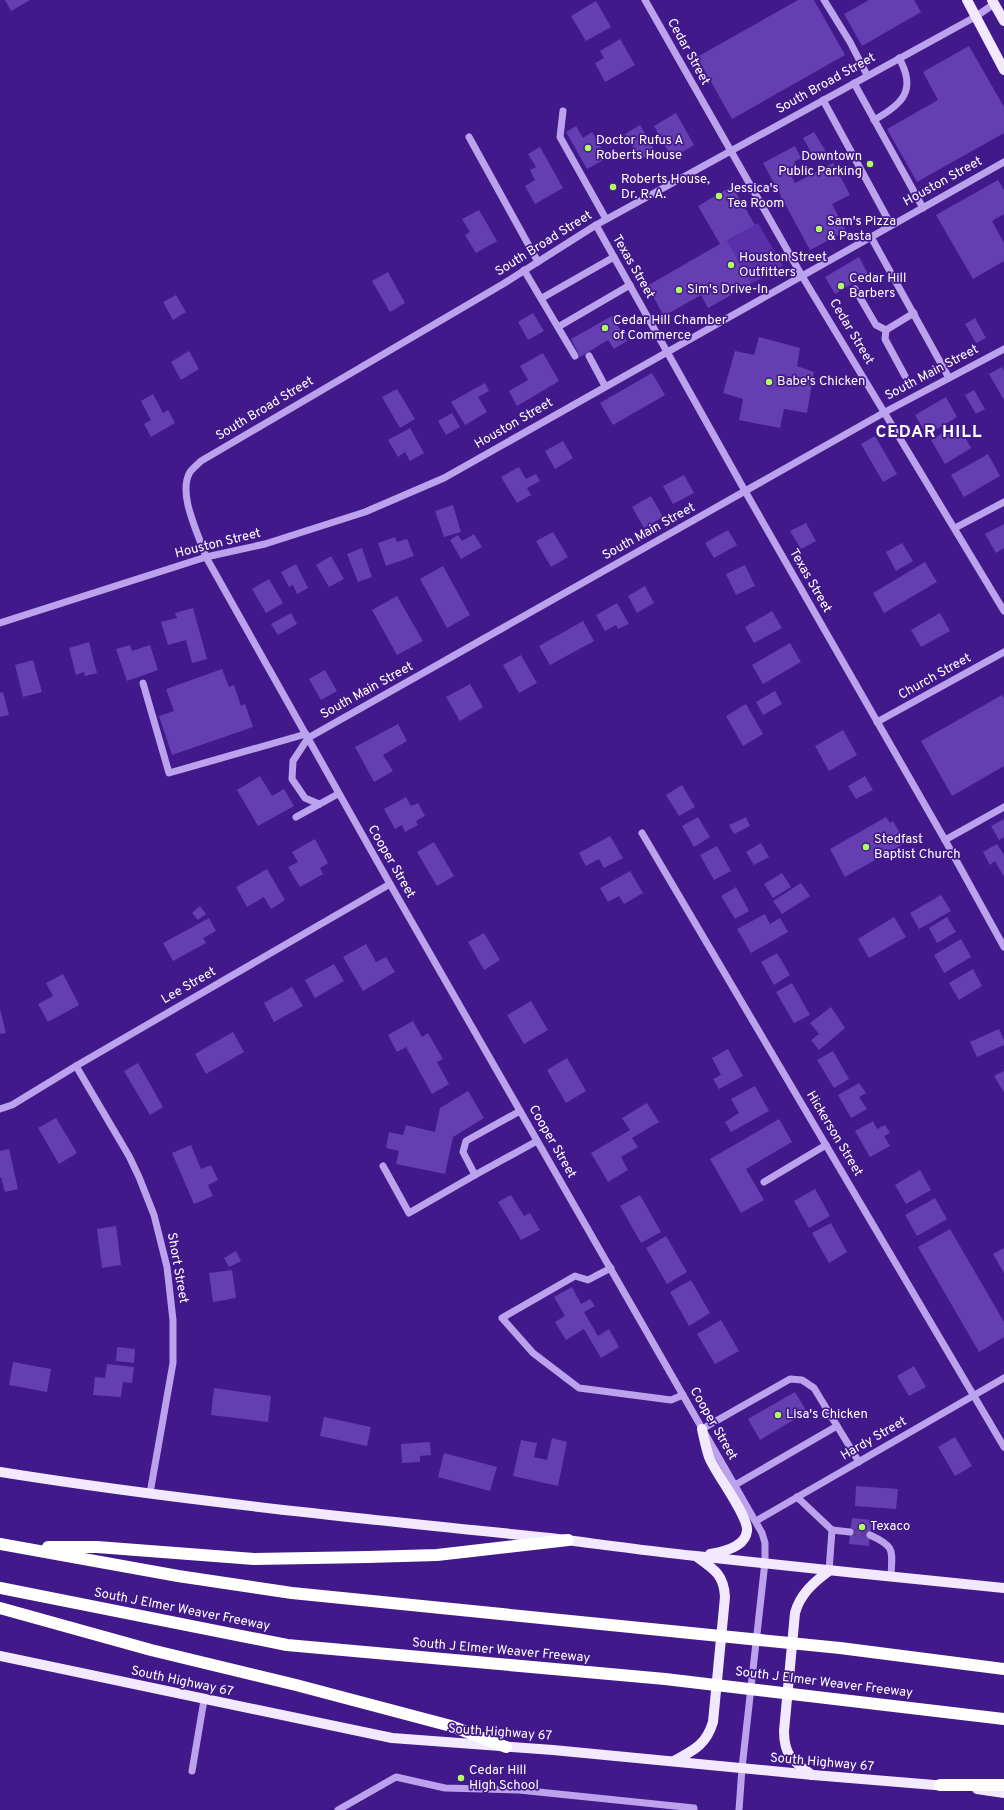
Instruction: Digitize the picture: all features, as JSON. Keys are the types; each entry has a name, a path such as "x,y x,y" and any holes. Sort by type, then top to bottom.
{"highway":[{"path":"18,1547 97,1547 262,1559 437,1555 568,1540"},
{"path":"0,1544 178,1576 292,1593 840,1648 1004,1669"},
{"name":"South J Elmer Weaver Freeway","path":"0,1588 287,1645 665,1679 1004,1719"},
{"path":"0,1608 151,1650 451,1726 506,1747"},
{"path":"940,1785 1004,1785"}],"main road":[{"path":"968,0 975,17 1004,70"},
{"path":"993,2 1004,21"},
{"path":"696,1556 729,1549 739,1544 744,1538 747,1530 744,1518 709,1457 702,1429"},
{"path":"0,1472 150,1494 568,1540 696,1556 764,1562 829,1571 1004,1588"},
{"path":"674,1761 696,1749 705,1741 714,1722 725,1587 716,1570 696,1556"},
{"path":"813,1775 797,1764 788,1755 784,1745 784,1731 795,1613 798,1602 811,1586 829,1571"},
{"name":"South Highway 67","path":"0,1656 204,1700 392,1738 674,1761 813,1775 940,1785 1004,1793"}],"street":[{"name":"Cedar Street","path":"645,0 802,276 1004,611"},
{"path":"824,0 850,42 867,75"},
{"name":"South Broad Street","path":"206,557 186,498 186,486 190,472 201,461 503,284 606,219 975,17 993,2"},
{"path":"874,120 894,108 904,96 908,82 907,74 900,58"},
{"path":"854,83 923,208"},
{"path":"823,100 892,225"},
{"path":"563,111 560,137 606,219"},
{"path":"469,138 538,262"},
{"name":"Houston Street","path":"0,623 206,557 265,544 380,506 444,478 1004,162"},
{"name":"Texas Street","path":"596,225 745,491 945,840 1004,947"},
{"path":"871,237 950,378"},
{"path":"542,298 614,257"},
{"path":"524,270 542,298 575,356"},
{"path":"558,327 630,285"},
{"path":"855,289 876,326 886,330"},
{"path":"905,376 884,340 886,330 914,314"},
{"name":"South Main Street","path":"307,736 885,412 1004,349"},
{"path":"589,356 605,386"},
{"path":"955,528 1004,502"},
{"name":"Cooper Street","path":"206,557 338,794 756,1521 765,1543 764,1562 742,1768 739,1810"},
{"name":"Church Street","path":"877,722 1004,652"},
{"path":"143,683 169,773 307,736"},
{"path":"307,736 293,761 292,779 305,798 319,804"},
{"path":"296,817 338,794"},
{"path":"945,840 1004,807"},
{"name":"Hickerson Street","path":"642,833 1004,1447"},
{"name":"Lee Street","path":"0,1110 12,1105 76,1066 390,884"},
{"name":"Short Street","path":"76,1066 139,1177 154,1215 167,1267 173,1320 173,1363 150,1494"},
{"path":"475,1175 463,1152 466,1141 520,1111"},
{"path":"383,1166 409,1213 537,1140"},
{"path":"764,1182 826,1145"},
{"path":"611,1268 588,1280 574,1276 502,1318 533,1353 579,1388 671,1400 683,1395"},
{"name":"Hardy Street","path":"756,1521 1004,1378"},
{"path":"702,1429 790,1379 802,1380 814,1388 859,1462"},
{"path":"735,1485 837,1426"},
{"path":"797,1498 832,1530 850,1532"},
{"path":"829,1571 832,1530"},
{"path":"870,1535 886,1542 890,1548 892,1557 891,1577"},
{"path":"192,1771 204,1700"},
{"path":"338,1810 396,1777 445,1788 518,1790 694,1808 694,1810"}],"shaded area":[{"path":"758,223 783,266 751,284 726,242"}],"building":[{"path":"5,0 30,0 11,11"},
{"path":"798,0 814,0 845,55 732,119 697,57"},
{"path":"869,0 914,0 921,12 862,46 844,14"},
{"path":"596,1 611,27 586,41 571,16"},
{"path":"620,39 635,65 605,82 595,63 604,58 600,51"},
{"path":"969,46 1004,107 1004,133 917,182 887,129 938,100 923,72"},
{"path":"676,113 694,145 672,158 654,126"},
{"path":"640,125 655,151 640,160 625,134"},
{"name":"Doctor Rufus A Roberts House","path":"576,126 583,138 592,132 607,158 587,169 566,132"},
{"path":"814,132 827,153 815,159 803,138"},
{"path":"795,146 801,158 794,162 799,171 791,175 795,183 833,163 850,195 832,204 846,231 810,250 763,163"},
{"path":"540,147 563,188 535,204 525,186 535,180 530,170 536,167 528,154"},
{"path":"998,180 1004,190 1004,214 992,221 1004,243 1004,261 973,279 936,215"},
{"path":"732,186 755,225 727,241 751,284 708,308 701,295 664,316 647,286 720,244 698,206"},
{"path":"479,210 497,241 476,253 465,235 470,232 462,219"},
{"path":"859,257 868,274 835,294 825,277"},
{"path":"388,272 405,303 390,312 372,281"},
{"path":"176,295 186,312 173,320 163,302"},
{"path":"533,313 544,331 528,340 518,322"},
{"name":"Cedar Hill Chamber of Commerce","path":"612,316 627,341 614,349 608,340 580,357 571,339"},
{"path":"975,318 986,338 976,343 965,324"},
{"name":"Babe's Chicken","path":"759,337 800,348 797,366 814,372 807,413 784,409 780,428 739,420 743,399 723,393 735,351 754,355"},
{"path":"189,351 199,369 181,380 171,362"},
{"path":"543,353 559,381 517,406 509,391 528,380 520,366"},
{"path":"1002,367 1004,371 1004,400 989,374"},
{"path":"652,373 665,395 613,425 600,403"},
{"path":"485,383 489,391 478,397 487,412 465,425 451,402"},
{"path":"397,389 415,419 400,428 382,397"},
{"path":"974,390 985,409 976,414 965,395"},
{"path":"153,394 163,413 168,410 175,423 151,437 144,424 151,420 141,401"},
{"path":"946,397 957,417 927,435 915,415"},
{"path":"452,413 460,427 446,435 438,421"},
{"path":"958,424 971,448 945,464 931,440"},
{"path":"410,428 424,453 410,461 405,452 398,457 388,440"},
{"path":"875,436 897,474 883,482 861,444"},
{"path":"563,441 573,458 555,469 545,451"},
{"path":"988,454 1000,476 964,497 951,475"},
{"path":"519,467 526,479 536,474 540,481 527,488 531,495 517,503 501,477"},
{"path":"684,475 694,493 673,504 663,486"},
{"path":"651,496 663,517 644,528 632,507"},
{"path":"453,505 461,532 444,537 435,511"},
{"path":"806,523 816,541 801,549 790,531"},
{"path":"1004,524 1004,548 996,553 985,534"},
{"path":"728,530 737,545 714,558 705,543"},
{"path":"553,532 568,557 551,567 536,541"},
{"path":"474,534 482,547 461,559 450,540 458,535 462,541"},
{"path":"395,537 397,542 407,539 414,556 386,566 378,543"},
{"path":"902,543 913,561 896,571 886,552"},
{"path":"362,548 372,577 358,582 347,554"},
{"path":"331,556 344,579 329,587 316,565"},
{"path":"925,562 937,582 884,613 873,593"},
{"path":"296,564 308,588 297,594 293,585 289,587 281,572"},
{"path":"745,565 755,586 736,595 726,574"},
{"path":"443,566 470,615 447,628 420,579"},
{"path":"269,579 283,603 266,613 252,589"},
{"path":"645,586 654,603 637,613 628,596"},
{"path":"397,596 423,641 397,655 372,610"},
{"path":"617,603 629,624 618,629 616,625 605,631 596,615"},
{"path":"193,608 207,659 192,663 186,640 168,645 161,622 177,618 175,613"},
{"path":"772,611 782,628 754,643 745,627"},
{"path":"291,613 297,624 278,635 271,624"},
{"path":"940,613 950,631 921,647 911,630"},
{"path":"583,621 594,641 550,665 539,646"},
{"path":"89,642 97,673 85,676 84,672 76,675 69,648"},
{"path":"790,643 801,662 763,684 752,665"},
{"path":"130,645 132,651 150,645 158,670 127,681 116,649"},
{"path":"521,655 537,683 519,693 503,665"},
{"path":"33,660 42,692 23,697 15,665"},
{"path":"222,669 229,687 234,685 241,706 245,704 253,727 172,755 159,716 174,711 166,689"},
{"path":"325,670 337,691 321,700 309,679"},
{"path":"470,684 483,707 460,721 446,697"},
{"path":"775,691 782,704 763,715 756,702"},
{"path":"3,692 9,715 0,717 0,693"},
{"path":"1002,695 1004,698 1004,766 952,796 921,741"},
{"path":"746,704 763,734 743,746 726,716"},
{"path":"398,724 407,741 383,755 393,771 374,782 355,747"},
{"path":"843,730 857,755 829,771 815,746"},
{"path":"260,776 272,796 284,789 294,806 258,826 237,790"},
{"path":"865,776 873,790 856,799 848,786"},
{"path":"682,785 695,807 679,816 666,795"},
{"path":"406,797 411,806 418,803 425,816 416,821 418,825 405,832 402,825 395,829 384,809"},
{"path":"698,817 710,837 694,847 682,826"},
{"path":"746,817 750,826 734,834 729,825"},
{"name":"Stedfast Baptist Church","path":"886,817 890,823 893,821 901,835 899,837 903,844 845,877 830,849"},
{"path":"1004,819 1004,837 999,840 991,826"},
{"path":"610,836 623,858 604,868 599,859 586,866 579,853"},
{"path":"315,839 328,863 320,868 323,874 300,887 288,867 298,862 292,852"},
{"path":"434,842 454,876 437,886 417,852"},
{"path":"761,843 769,857 754,865 746,852"},
{"path":"997,844 1004,855 1004,877 995,861 990,865 983,852"},
{"path":"717,846 731,871 714,880 700,855"},
{"path":"267,869 285,900 271,909 264,897 247,907 236,887"},
{"path":"630,871 643,893 624,904 619,896 608,902 600,888"},
{"path":"782,873 791,887 773,898 764,884"},
{"path":"801,883 810,896 782,914 773,901"},
{"path":"736,887 749,911 735,919 721,896"},
{"path":"941,895 951,911 919,929 910,913"},
{"path":"200,906 206,914 198,920 192,913"},
{"path":"765,914 770,924 780,918 788,932 751,953 737,929"},
{"path":"894,917 906,937 869,958 858,939"},
{"path":"947,917 956,932 937,943 929,928"},
{"path":"209,918 216,931 203,938 206,943 173,961 163,943"},
{"path":"484,933 500,960 484,970 468,942"},
{"path":"961,939 971,957 944,973 934,955"},
{"path":"366,944 376,962 386,957 395,972 363,991 343,957"},
{"path":"777,953 790,975 774,985 761,962"},
{"path":"334,964 344,981 315,998 305,980"},
{"path":"973,969 982,986 959,1000 949,983"},
{"path":"63,974 79,1005 48,1022 38,1004 53,996 46,983"},
{"path":"792,983 810,1015 794,1023 776,992"},
{"path":"292,987 303,1006 274,1022 264,1003"},
{"path":"531,1001 548,1030 524,1044 507,1015"},
{"path":"831,1007 845,1028 819,1050 811,1040 819,1034 810,1023"},
{"path":"0,1009 6,1033 0,1034"},
{"path":"413,1021 422,1037 428,1033 443,1059 437,1062 449,1084 432,1094 406,1047 397,1052 388,1035"},
{"path":"999,1029 1004,1040 1004,1045 977,1057 970,1042"},
{"path":"233,1032 244,1052 206,1074 195,1054"},
{"path":"728,1049 743,1076 719,1089 713,1079 721,1075 712,1058"},
{"path":"833,1051 849,1079 834,1088 817,1060"},
{"path":"567,1058 586,1091 566,1103 547,1070"},
{"path":"138,1063 163,1107 150,1115 124,1071"},
{"path":"1004,1071 1004,1091 1003,1091 994,1076"},
{"path":"859,1083 866,1093 859,1097 867,1109 851,1118 838,1095"},
{"path":"755,1086 769,1111 731,1132 725,1122 739,1113 731,1099"},
{"path":"468,1091 484,1118 453,1137 445,1174 396,1164 399,1151 386,1148 389,1132 403,1135 406,1125 435,1132 440,1108"},
{"path":"647,1103 659,1122 632,1138 638,1147 621,1157 628,1170 608,1182 591,1153 630,1130 622,1118"},
{"path":"56,1118 77,1153 59,1164 38,1128"},
{"path":"779,1119 792,1142 746,1169 764,1200 741,1213 710,1159"},
{"path":"873,1121 877,1129 885,1125 890,1133 884,1136 890,1146 870,1157 855,1131"},
{"path":"191,1145 201,1169 211,1165 218,1180 208,1185 213,1196 194,1204 172,1153"},
{"path":"9,1149 18,1189 5,1192 1,1177 0,1178 0,1151"},
{"path":"920,1170 931,1190 906,1204 895,1185"},
{"path":"815,1189 830,1216 809,1228 794,1201"},
{"path":"511,1195 524,1216 530,1213 540,1230 521,1240 498,1202"},
{"path":"640,1195 661,1232 641,1243 620,1206"},
{"path":"935,1198 947,1219 917,1236 905,1215"},
{"path":"831,1223 847,1252 829,1263 812,1233"},
{"path":"116,1226 121,1265 102,1268 97,1229"},
{"path":"950,1229 1004,1322 1004,1337 979,1352 918,1247"},
{"path":"666,1236 687,1272 667,1284 646,1248"},
{"path":"1004,1248 1004,1273 993,1254"},
{"path":"236,1251 241,1261 229,1267 224,1258"},
{"path":"232,1270 236,1298 213,1302 209,1273"},
{"path":"691,1280 710,1313 689,1326 670,1292"},
{"path":"572,1287 581,1304 590,1299 595,1306 584,1312 598,1336 609,1329 619,1347 601,1358 584,1329 566,1340 555,1322 565,1316 554,1297"},
{"path":"721,1320 739,1351 715,1364 697,1334"},
{"path":"117,1347 135,1349 134,1363 116,1361"},
{"path":"13,1362 51,1369 47,1392 9,1385"},
{"path":"107,1364 134,1367 132,1383 123,1382 121,1397 93,1395 95,1377 105,1378"},
{"path":"914,1366 926,1387 909,1396 897,1376"},
{"path":"214,1388 271,1396 268,1422 211,1415"},
{"name":"Lisa's Chicken","path":"795,1392 807,1412 760,1440 748,1419"},
{"path":"324,1417 371,1427 367,1446 320,1436"},
{"path":"955,1437 972,1466 955,1476 938,1447"},
{"path":"552,1438 567,1442 558,1486 513,1476 521,1440 537,1443 534,1457 547,1460"},
{"path":"430,1442 431,1455 420,1456 420,1462 402,1463 401,1444"},
{"path":"444,1453 497,1467 490,1491 438,1477"},
{"path":"856,1486 898,1489 896,1509 855,1506"},
{"path":"852,1518 872,1520 869,1546 849,1544"}],"tunnel":[{"path":"850,1532 870,1535"}],"place":[{"name":"Doctor Rufus A Roberts House","path":"588,148"},
{"name":"Downtown Public Parking","path":"870,164"},
{"name":"Roberts House, Dr. R. A.","path":"613,187"},
{"name":"Jessica's Tea Room","path":"719,196"},
{"name":"Sam's Pizza & Pasta","path":"819,229"},
{"name":"Houston Street Outfitters","path":"731,265"},
{"name":"Cedar Hill Barbers","path":"841,286"},
{"name":"Sim's Drive-In","path":"679,290"},
{"name":"Cedar Hill Chamber of Commerce","path":"605,328"},
{"name":"Babe's Chicken","path":"769,382"},
{"name":"Stedfast Baptist Church","path":"866,847"},
{"name":"Lisa's Chicken","path":"778,1415"},
{"name":"Texaco","path":"862,1527"},
{"name":"Cedar Hill High School","path":"461,1778"}],"district":[{"name":"CEDAR HILL","path":"929,433"}]}
